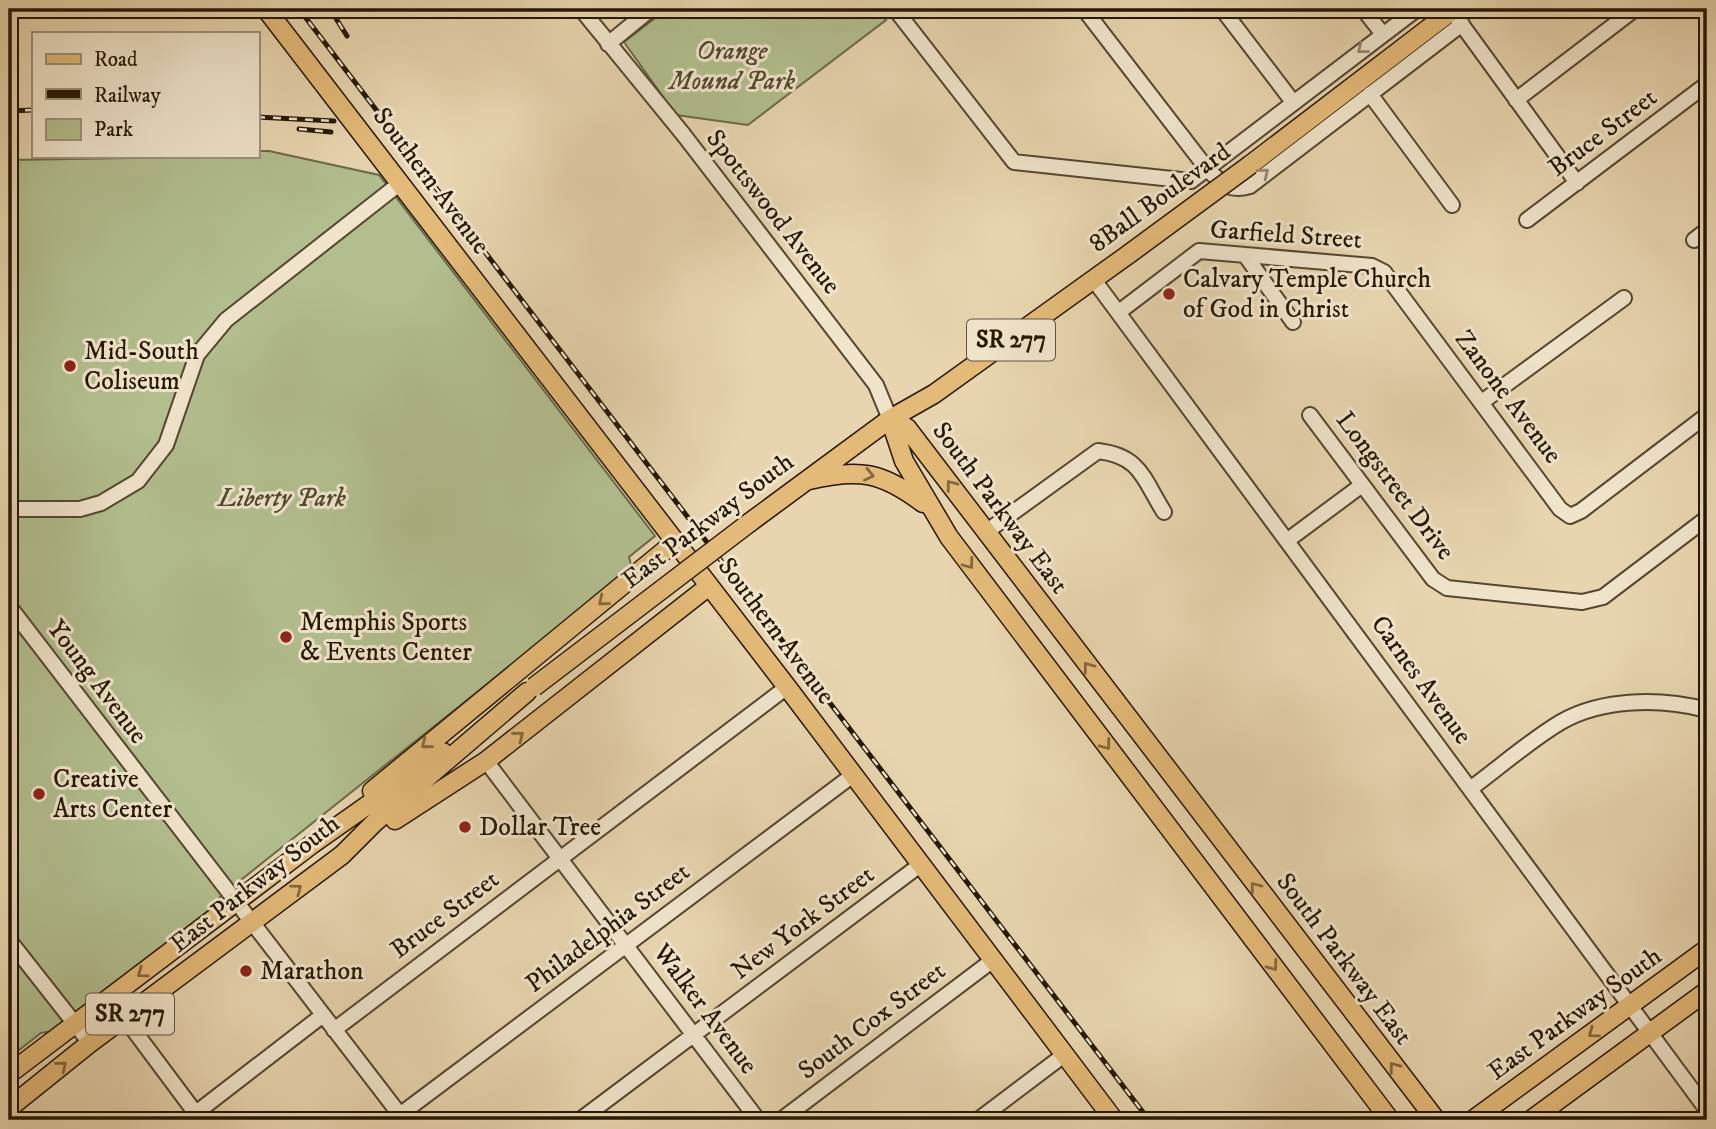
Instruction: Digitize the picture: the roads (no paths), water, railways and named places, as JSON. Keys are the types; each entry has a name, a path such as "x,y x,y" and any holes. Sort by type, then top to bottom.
{"main road":[{"name":"Southern Avenue","path":"266,9 787,687 1114,1120"},
{"name":"8Ball Boulevard","path":"890,419 934,394 1094,280 1454,13"},
{"name":"East Parkway South","path":"9,1074 311,845 531,689 803,481 890,419"},
{"name":"South Parkway East","path":"890,419 904,461 929,507 1390,1120"},
{"name":"South Parkway East","path":"890,419 908,428 1115,704 1436,1120"},
{"path":"803,481 849,472 868,473 888,480 929,507"},
{"path":"311,845 402,763 675,542"},
{"path":"342,855 486,761 709,586"},
{"name":"East Parkway South","path":"9,1108 90,1043 342,855 531,689"},
{"path":"1090,724 1115,704"},
{"name":"East Parkway South","path":"1473,1120 1707,949"},
{"path":"1531,1120 1707,991"}],"street":[{"name":"Spottswood Avenue","path":"581,9 683,134 876,385 890,419"},
{"path":"608,44 652,9"},
{"path":"895,9 1014,162 1191,181 1382,33 1418,9"},
{"path":"1084,9 1208,170 1228,188 1250,186 1370,94 1454,13 1577,183"},
{"path":"1222,9 1293,102"},
{"path":"1363,9 1382,33"},
{"path":"1516,100 1635,9"},
{"name":"Bruce Street","path":"1527,220 1707,84"},
{"path":"1370,94 1452,205"},
{"path":"9,509 80,509 101,503 138,481 166,446 197,355 226,320 399,184"},
{"path":"1694,240 1707,230"},
{"name":"Garfield Street","path":"1119,312 1199,251 1373,266 1384,272"},
{"path":"1245,255 1293,322"},
{"name":"Zanone Avenue","path":"1384,272 1560,509 1570,516 1581,511 1707,415"},
{"name":"Carnes Avenue","path":"1094,280 1707,1110"},
{"path":"1482,402 1624,298"},
{"name":"Longstreet Drive","path":"1310,415 1433,579 1447,588 1582,602 1603,597 1707,518"},
{"path":"986,532 1098,451 1120,454 1131,460 1164,512"},
{"path":"1288,540 1362,485"},
{"name":"Young Avenue","path":"9,606 323,1015 399,1119"},
{"name":"Bruce Street","path":"334,1030 787,687"},
{"path":"1470,789 1561,722 1597,708 1645,702 1707,709"},
{"name":"Walker Avenue","path":"486,761 758,1120"},
{"name":"Philadelphia Street","path":"399,1119 853,775"},
{"name":"New York Street","path":"580,1120 920,865"},
{"path":"9,940 90,1043"},
{"name":"South Cox Street","path":"781,1120 993,960"},
{"path":"109,997 198,1117 323,1015"},
{"path":"978,1120 1064,1055"}],"railway":[{"path":"299,9 1149,1120"},
{"path":"330,9 347,36"},
{"path":"9,111 32,110"},
{"path":"259,117 334,121"},
{"path":"299,129 331,132"}],"place":[{"name":"Calvary Temple Church of God in Christ","path":"1169,294"},
{"name":"Mid-South Coliseum","path":"70,366"},
{"name":"Memphis Sports & Events Center","path":"286,637"},
{"name":"Creative Arts Center","path":"39,794"},
{"name":"Dollar Tree","path":"465,827"},
{"name":"Marathon","path":"246,971"}],"park label":[{"name":"Orange Mound Park","path":"732,66"},
{"name":"Liberty Park","path":"282,498"}]}
